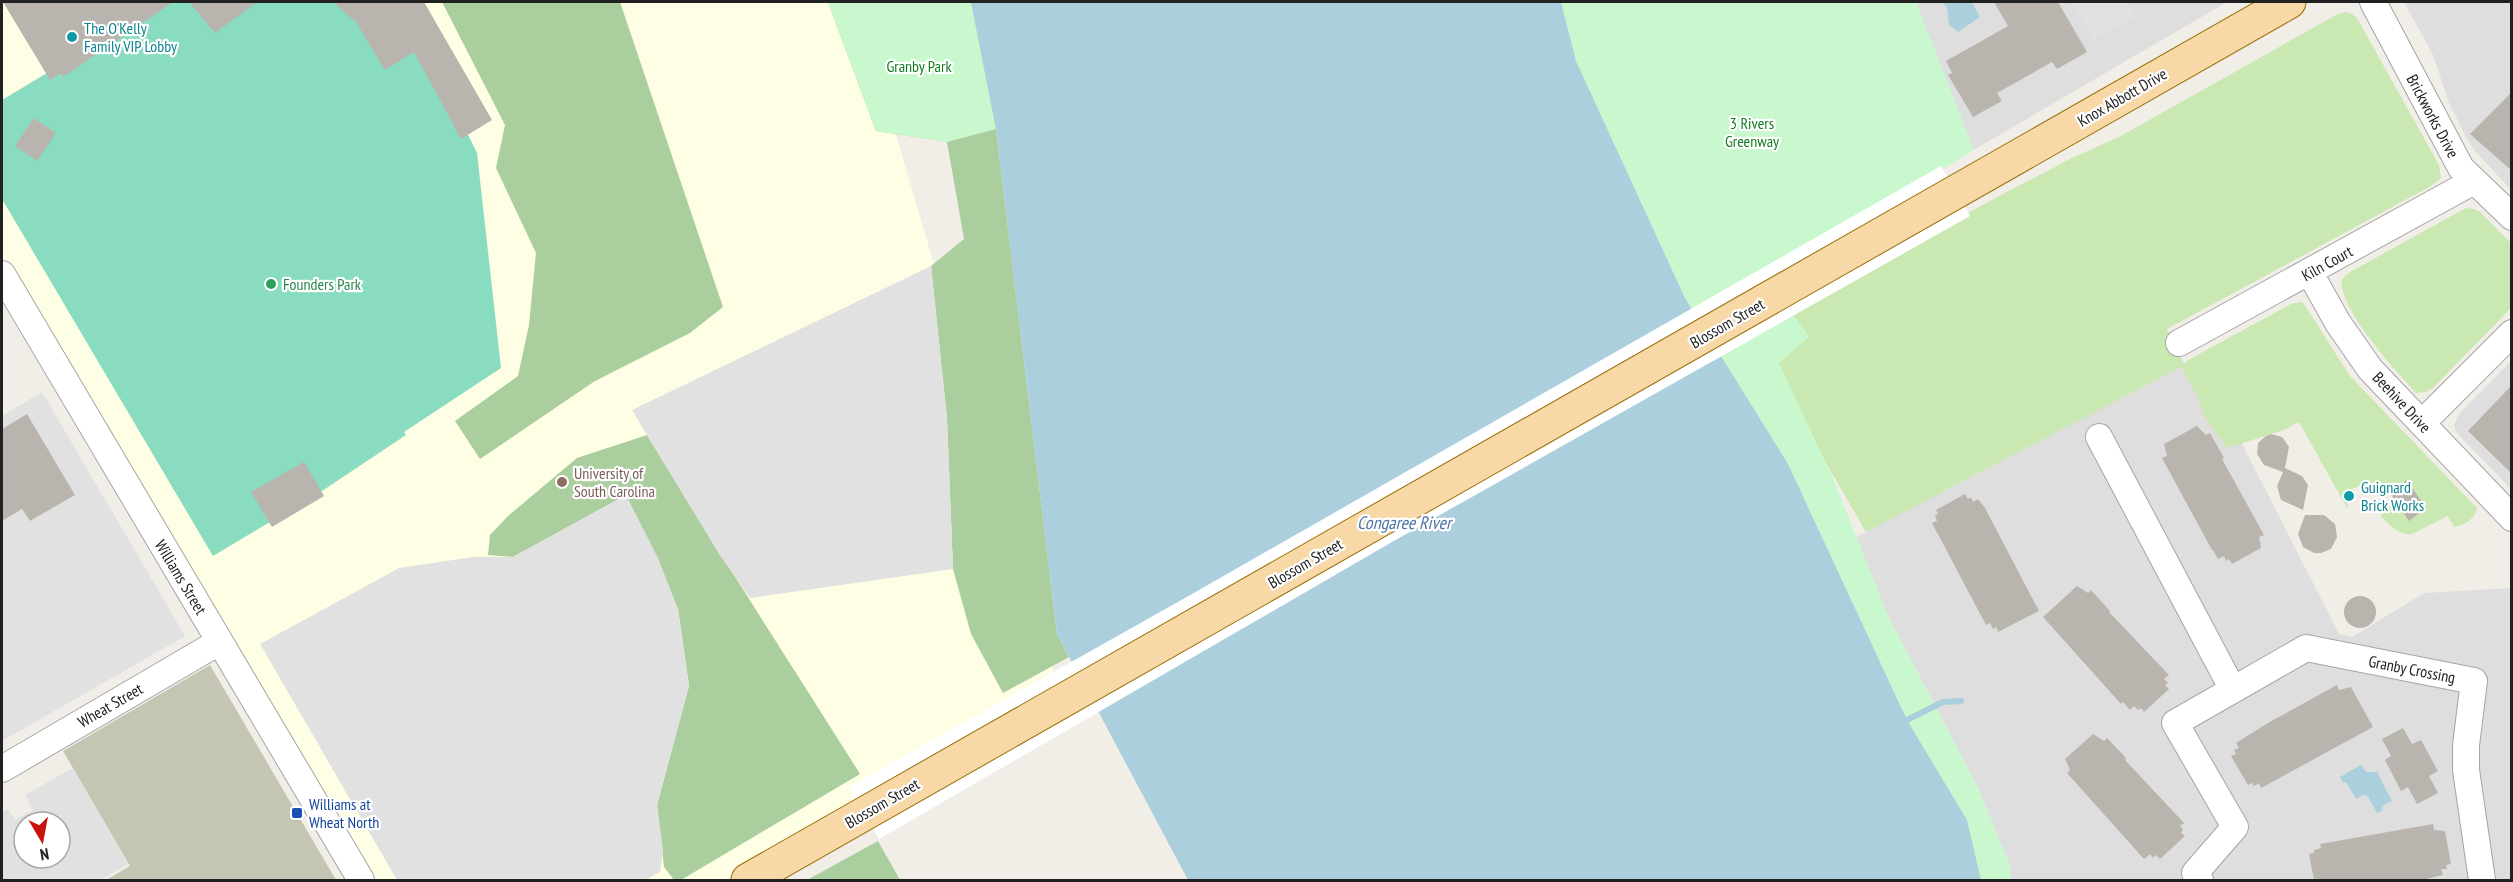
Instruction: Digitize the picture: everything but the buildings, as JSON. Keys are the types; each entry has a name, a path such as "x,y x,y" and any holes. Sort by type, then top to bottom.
{"main road":[{"name":"Knox Abbott Drive","path":"1956,193 2289,2"},
{"name":"Blossom Street","path":"748,880 1956,193"}],"street":[{"name":"Brickworks Drive","path":"2373,2 2458,163 2511,217"},
{"name":"Kiln Court","path":"2179,344 2474,181"},
{"name":"Beehive Drive","path":"2310,273 2338,323 2370,369 2511,519"},
{"name":"Williams Street","path":"2,274 361,880"},
{"path":"2422,423 2511,333"},
{"path":"2098,438 2233,690"},
{"name":"Wheat Street","path":"2,769 219,642"},
{"name":"Granby Crossing","path":"2200,880 2195,873 2235,827 2175,723 2306,648 2474,681 2466,745 2466,770 2482,880"}],"shaded area":[{"name":"University of South Carolina","path":"2,2 857,2 1059,690 739,880 365,880 2,274"},
{"path":"1916,2 2227,2 1970,152"},
{"path":"2071,2 2127,2 2135,17 2093,39"},
{"path":"2404,2 2511,2 2511,190 2474,150 2466,137 2449,103 2433,55"},
{"path":"931,266 947,419 953,569 750,598 719,554 632,410"},
{"path":"2511,361 2511,489 2456,432 2454,425 2459,414"},
{"path":"2184,365 2238,436 2339,634 2352,637 2424,593 2511,588 2511,880 2011,880 2010,866 1978,788 1888,616 1856,537"},
{"path":"42,392 185,636 2,741 2,521 22,509 30,521 75,495 27,414 2,429 2,416"},
{"path":"626,495 658,558 678,609 689,686 657,805 663,850 660,872 645,880 397,880 260,644 399,568 473,557 513,557"},
{"path":"210,665 336,880 106,880 130,866 63,751"},
{"path":"73,768 128,864 100,880 2,880 2,812 8,809 12,815 12,870 72,870 72,810 33,810 25,795"}],"green space":[{"name":"Founders Park","path":"165,2 402,2 477,153 501,368 404,432 406,435 322,491 213,556 2,199 2,100"},
{"path":"442,2 620,2 723,307 690,333 595,381 480,459 455,421 518,376 529,325 536,253 496,168 505,125"},
{"path":"828,2 971,2 996,129 1057,634 1069,657 1003,693 971,634 953,569 947,419 931,266 964,239 947,142 876,131"},
{"name":"Granby Park","path":"828,2 971,2 996,129 947,142 876,131"},
{"name":"3 Rivers Greenway","path":"1561,2 1916,2 1974,150 1766,276 1809,337 1779,363 1832,476 1888,616 1978,788 2010,866 2011,880 1981,880 1967,820 1907,720 1788,464 1685,298 1576,61"},
{"path":"2345,12 2357,18 2439,165 2441,178 2431,186 2167,329 2184,364 2291,304 2301,302 2350,376 2477,508 2472,518 2454,527 2448,516 2412,534 2399,532 2381,516 2383,510 2396,503 2409,520 2426,509 2407,480 2389,492 2360,486 2351,489 2347,494 2348,510 2299,422 2284,430 2227,448 2205,417 2198,398 2181,367 1866,532 1781,385 1742,344 1984,204 2072,158 2119,137"},
{"path":"2466,208 2480,212 2511,243 2511,308 2433,388 2416,393 2358,322 2343,291 2342,279 2350,272"},
{"path":"647,435 860,774 681,880 674,880 664,867 657,805 689,686 678,609 626,495 513,557 488,555 490,535 508,516 577,458"},
{"path":"878,841 900,880 807,880"}],"water":[{"name":"Congaree River","path":"971,2 1561,2 1576,61 1685,298 1788,464 1907,720 1967,820 1981,880 1188,880 1057,634 996,129"},
{"path":"1942,2 1972,2 1980,17 1958,32 1949,25 1947,7"},
{"path":"2361,765 2366,772 2377,772 2392,801 2382,806 2383,810 2377,813 2368,796 2363,795 2356,799 2346,782 2343,783 2340,777"}],"pier":[{"path":"1941,166 1970,216 1392,542 879,839 849,787 1185,598"}],"waterway":[{"path":"1907,720 1943,702 1961,701"}],"place":[{"name":"The O'Kelly Family VIP Lobby","path":"72,37"},
{"name":"Founders Park","path":"271,284"},
{"name":"University of South Carolina","path":"562,482"},
{"name":"Guignard Brick Works","path":"2349,496"},
{"name":"Williams at Wheat North","path":"297,813"}]}
